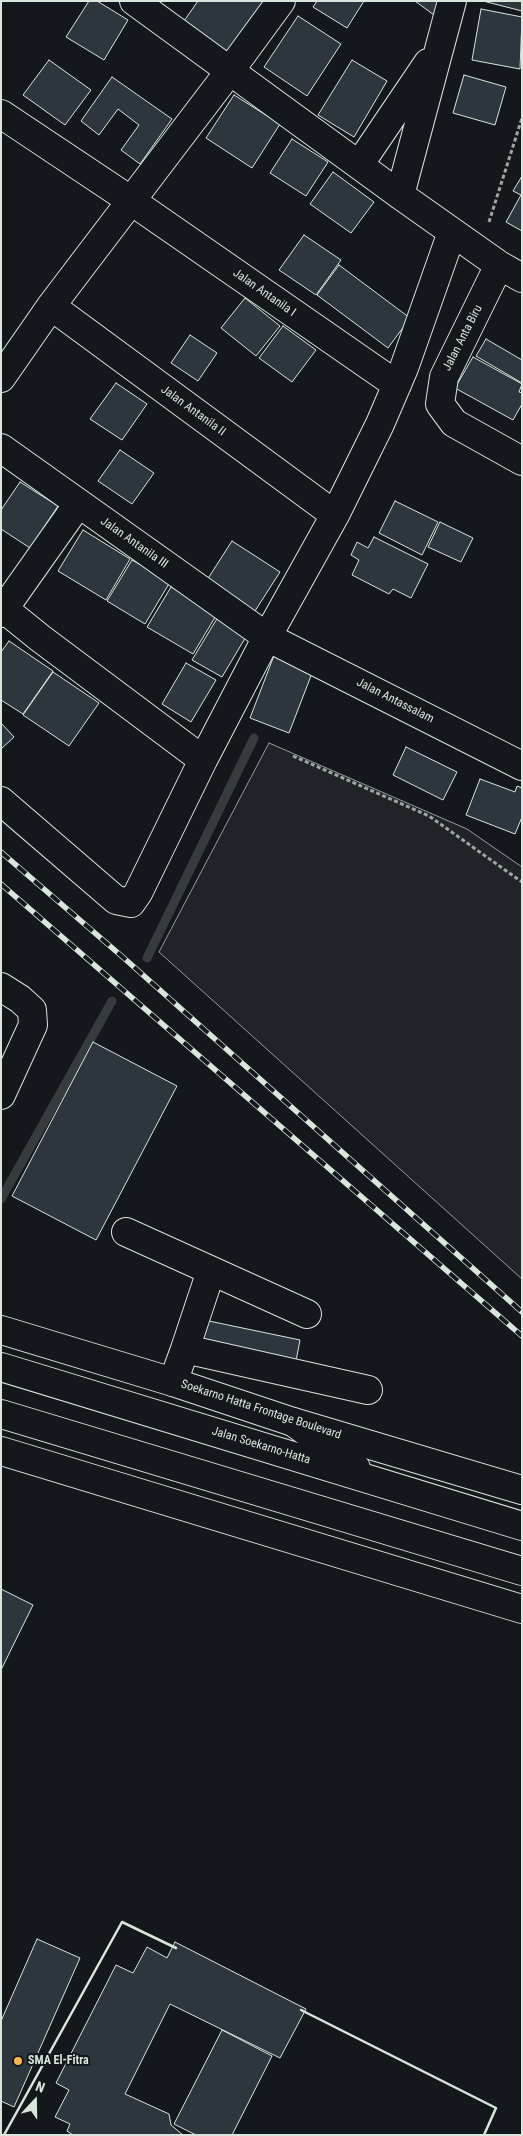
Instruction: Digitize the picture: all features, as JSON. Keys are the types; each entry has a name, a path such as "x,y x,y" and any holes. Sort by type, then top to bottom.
{"main road":[{"path":"134,1 400,195 500,265"},
{"path":"1,378 51,306 130,200 230,72 280,1"},
{"path":"400,195 452,1"},
{"path":"359,165 440,45"},
{"name":"Jalan Antanila I","path":"1,114 130,200 397,385"},
{"path":"1,801 116,900 131,903 138,893 267,637 335,515 397,385 452,232"},
{"name":"Jalan Anta Biru","path":"500,265 444,377 440,404 454,423 522,461"},
{"name":"Jalan Antanila II","path":"51,306 335,515"},
{"name":"Jalan Antanila III","path":"1,448 267,637"},
{"path":"78,504 2,611 204,760"},
{"name":"Jalan Antassalam","path":"267,637 522,766"},
{"path":"1,987 20,999 32,1010 33,1025 1,1095"},
{"path":"126,1232 307,1314"},
{"path":"173,1382 211,1271"},
{"name":"Soekarno Hatta Frontage Boulevard","path":"1,1330 173,1382 293,1422 522,1490"},
{"path":"185,1349 368,1390"},
{"name":"Jalan Soekarno-Hatta","path":"1,1367 522,1526"},
{"path":"1,1414 522,1571"},
{"path":"293,1422 373,1481"},
{"path":"1,1451 522,1609"}],"path":[{"path":"500,265 522,118"},
{"path":"294,756 429,816 522,882"}],"shaded area":[{"path":"269,743 467,829 522,867 522,1279 159,952"}],"building":[{"path":"89,1 97,1 128,20 104,60 66,37"},
{"path":"198,1 275,1 234,57 184,21"},
{"path":"317,1 364,1 347,28 313,7"},
{"path":"415,1 444,1 434,15"},
{"path":"483,1 522,1 522,11"},
{"path":"481,9 522,17 520,69 472,60"},
{"path":"298,16 341,44 307,96 264,67"},
{"path":"49,60 91,90 65,125 23,95"},
{"path":"352,60 387,81 354,137 318,115"},
{"path":"464,75 506,87 495,125 453,113"},
{"path":"112,77 172,119 140,164 121,150 139,125 118,109 99,135 81,121"},
{"path":"234,95 280,124 252,168 206,138"},
{"path":"292,139 328,162 306,196 270,173"},
{"path":"333,172 374,202 351,233 310,204"},
{"path":"522,176 522,231 506,222 521,195 513,191"},
{"path":"304,235 341,260 316,295 279,270"},
{"path":"339,265 410,318 388,348 317,295"},
{"path":"245,298 280,326 256,356 221,328"},
{"path":"283,326 316,350 292,382 259,358"},
{"path":"190,335 217,353 198,381 171,363"},
{"path":"486,339 522,360 522,383 476,356"},
{"path":"473,357 522,384 519,392 522,393 522,404 513,420 455,388"},
{"path":"116,383 147,404 122,440 90,419"},
{"path":"120,450 154,473 132,504 98,481"},
{"path":"20,482 58,506 30,548 1,529 1,510"},
{"path":"395,501 438,522 422,555 379,533"},
{"path":"440,522 473,538 461,562 428,547"},
{"path":"83,530 130,559 106,600 58,571"},
{"path":"374,537 428,564 411,598 393,589 389,594 352,575 359,560 351,555 357,542 368,548"},
{"path":"232,541 280,572 255,611 207,580"},
{"path":"132,560 170,582 145,624 107,601"},
{"path":"171,587 217,614 193,654 147,627"},
{"path":"218,617 247,635 222,677 192,660"},
{"path":"9,641 53,671 23,714 1,700 1,652"},
{"path":"275,653 314,668 289,733 250,718"},
{"path":"186,663 216,680 191,722 162,704"},
{"path":"53,672 99,703 69,746 23,715"},
{"path":"1,723 14,737 1,749"},
{"path":"406,747 457,772 443,800 393,775"},
{"path":"480,779 515,792 517,786 522,788 522,817 515,834 466,815"},
{"path":"93,1042 177,1086 96,1240 12,1196"},
{"path":"204,1320 300,1340 296,1361 200,1342"},
{"path":"1,1589 33,1605 1,1670"},
{"name":"SMA El-Fitra","path":"37,1939 80,1958 14,2107 1,2101 1,2021"},
{"path":"175,1942 306,2009 280,2058 170,2004 125,2094 169,2114 171,2125 183,2135 73,2135 67,2131 70,2124 55,2117 69,2090 56,2083 116,1965 133,1973 147,1947 167,1958"},
{"path":"222,2030 272,2056 232,2135 196,2135 174,2124"}],"waterway":[{"path":"147,958 254,738"},
{"path":"1,1199 112,1001"}],"railway":[{"path":"1,852 125,959 522,1312"},
{"path":"1,884 522,1336"}],"wall":[{"path":"4,2135 122,1922 176,1948"},
{"path":"301,2010 496,2108 484,2135"}],"place":[{"name":"SMA El-Fitra","path":"18,2061"}]}
